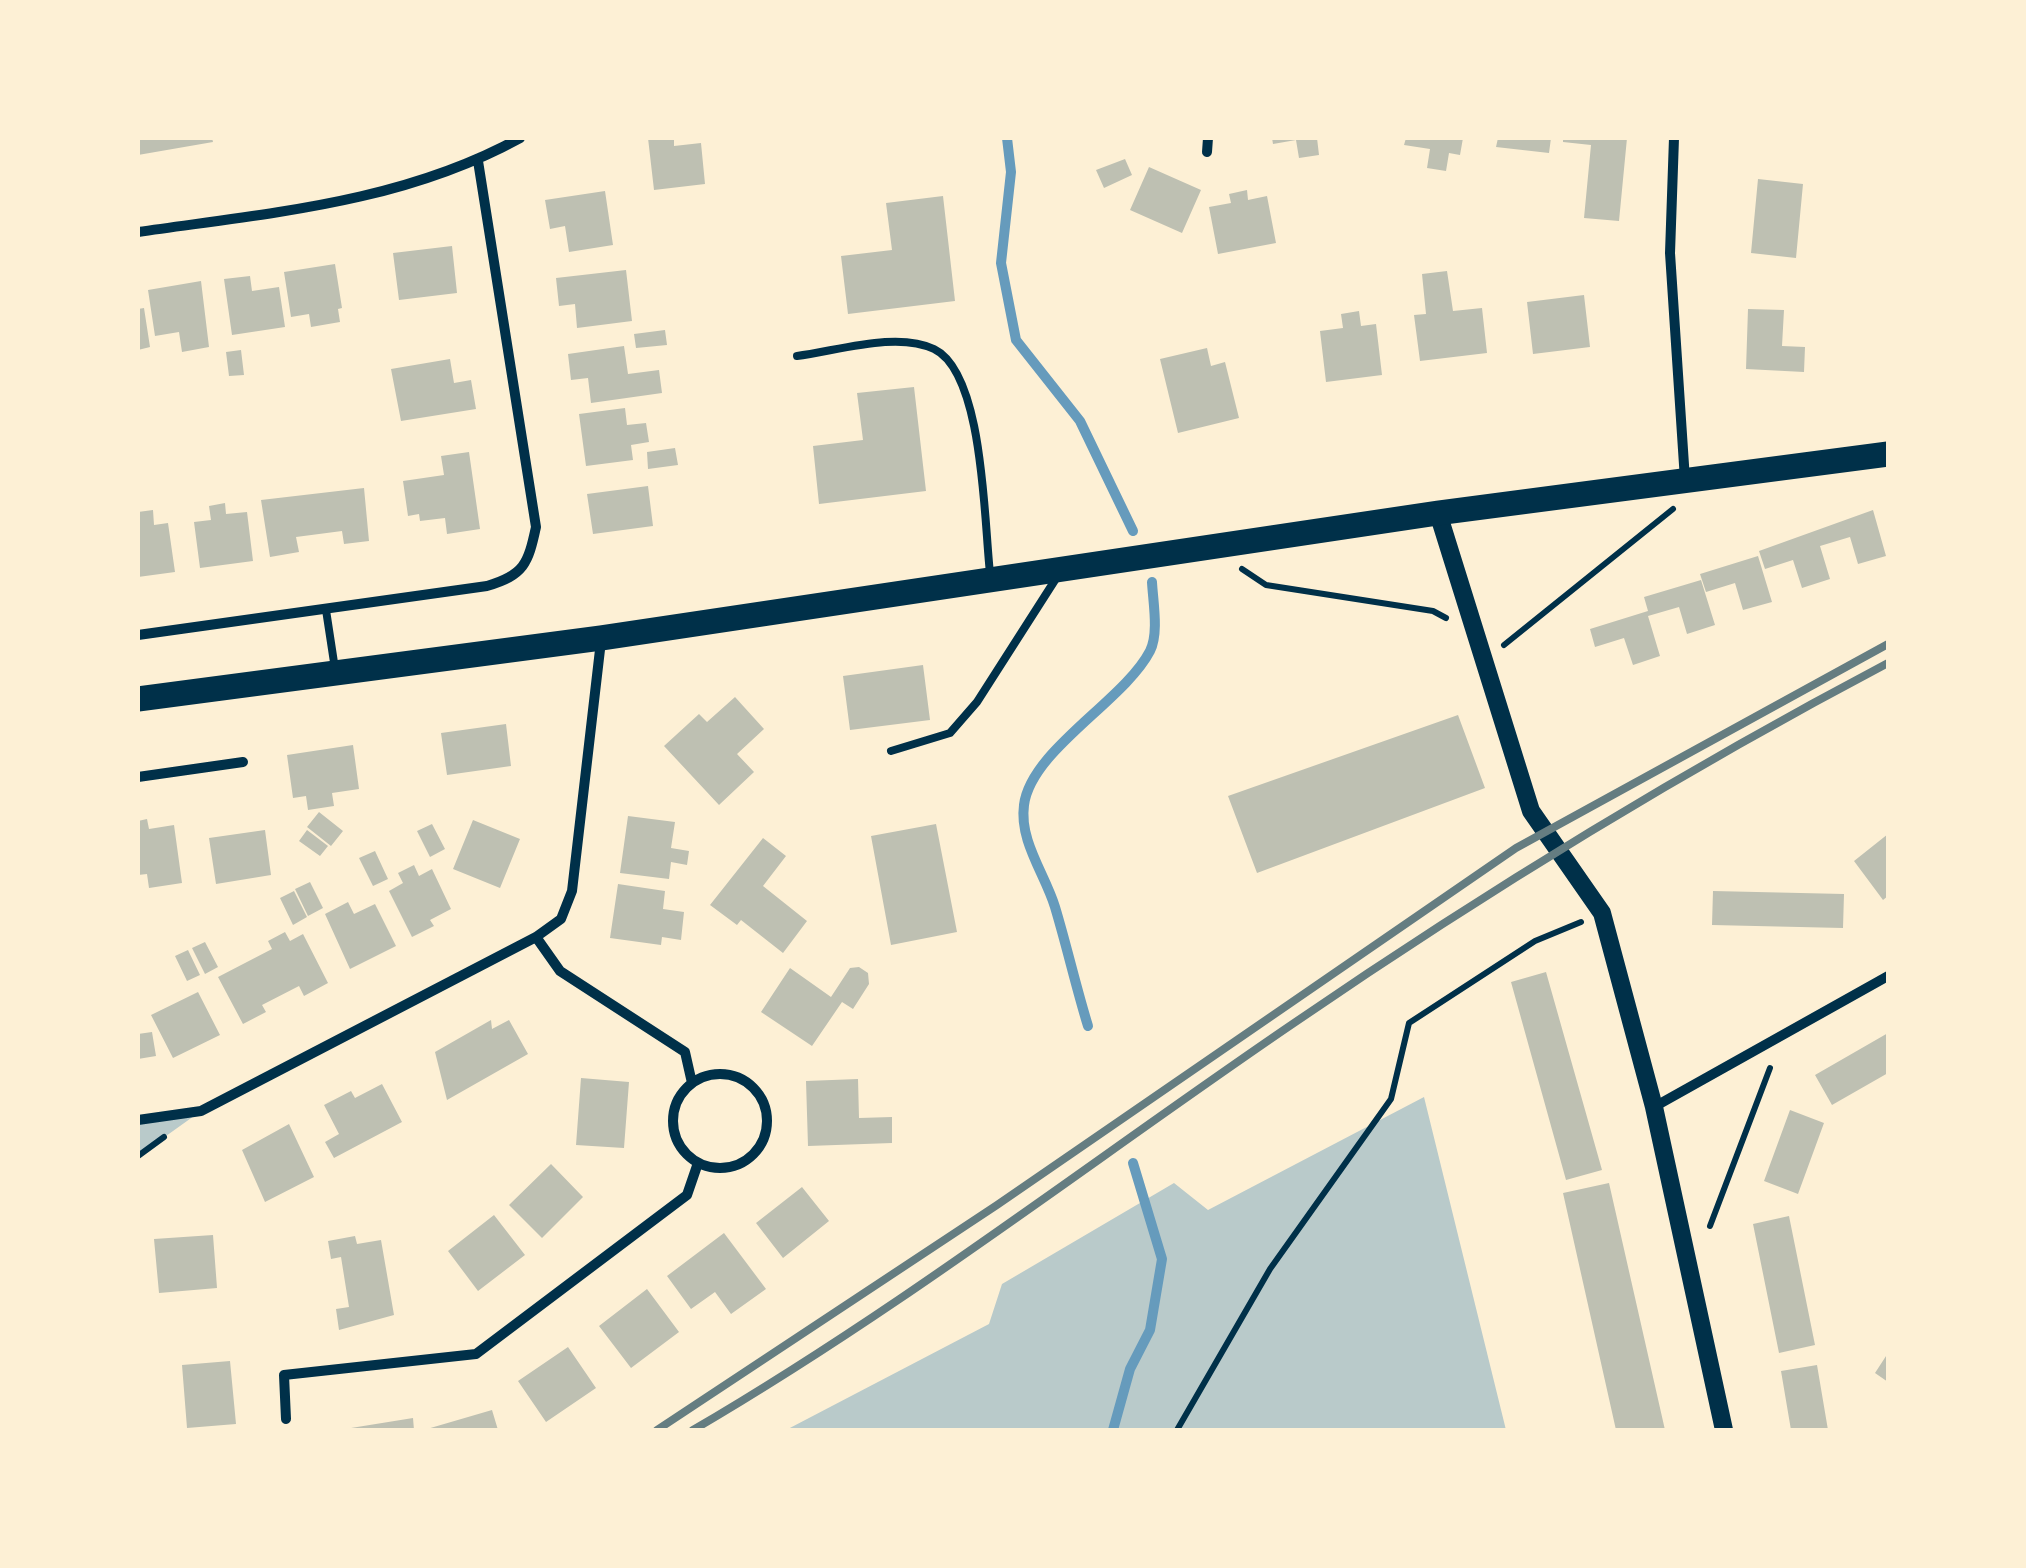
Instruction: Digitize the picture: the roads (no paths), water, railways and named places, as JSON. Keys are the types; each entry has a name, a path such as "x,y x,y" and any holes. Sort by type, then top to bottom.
{"main road":[{"path":"138,699 601,638 1438,513 1888,454"}],"street":[{"path":"138,232 395,190 478,161 520,138"},
{"path":"1207,152 1208,138"},
{"path":"1674,138 1670,253 1685,480"},
{"path":"138,635 487,586 514,578 530,556 536,528 478,161"},
{"path":"1438,513 1531,811 1602,913 1654,1106 1724,1430"},
{"path":"138,1120 201,1110 536,937 561,919 572,891 601,638"},
{"path":"138,777 243,762"},
{"path":"536,937 560,971 685,1052 692,1083"},
{"path":"1654,1106 1888,976"},
{"path":"705,1076 736,1077 759,1096 766,1125 763,1140 742,1163 713,1168 698,1163 676,1140 673,1125 680,1094 692,1083 705,1076"},
{"path":"286,1419 284,1375 476,1354 687,1195 698,1163"}],"lane":[{"path":"798,356 902,342 935,349 957,369 969,398 990,578"},
{"path":"891,751 950,734 977,702 1062,569"},
{"path":"326,610 335,671"}],"waterway":[{"path":"1007,138 1011,172 1001,263 1016,340 1080,421 1133,531"},
{"path":"1088,1026 1055,907 1025,831 1024,805 1030,785 1043,765 1137,670 1150,651 1155,627 1152,582"},
{"path":"1113,1430 1130,1369 1150,1330 1162,1259 1133,1163"}],"railway":[{"path":"657,1430 997,1205 1516,848 1888,644"},
{"path":"693,1430 847,1334 1439,927 1660,790 1888,663"}]}
